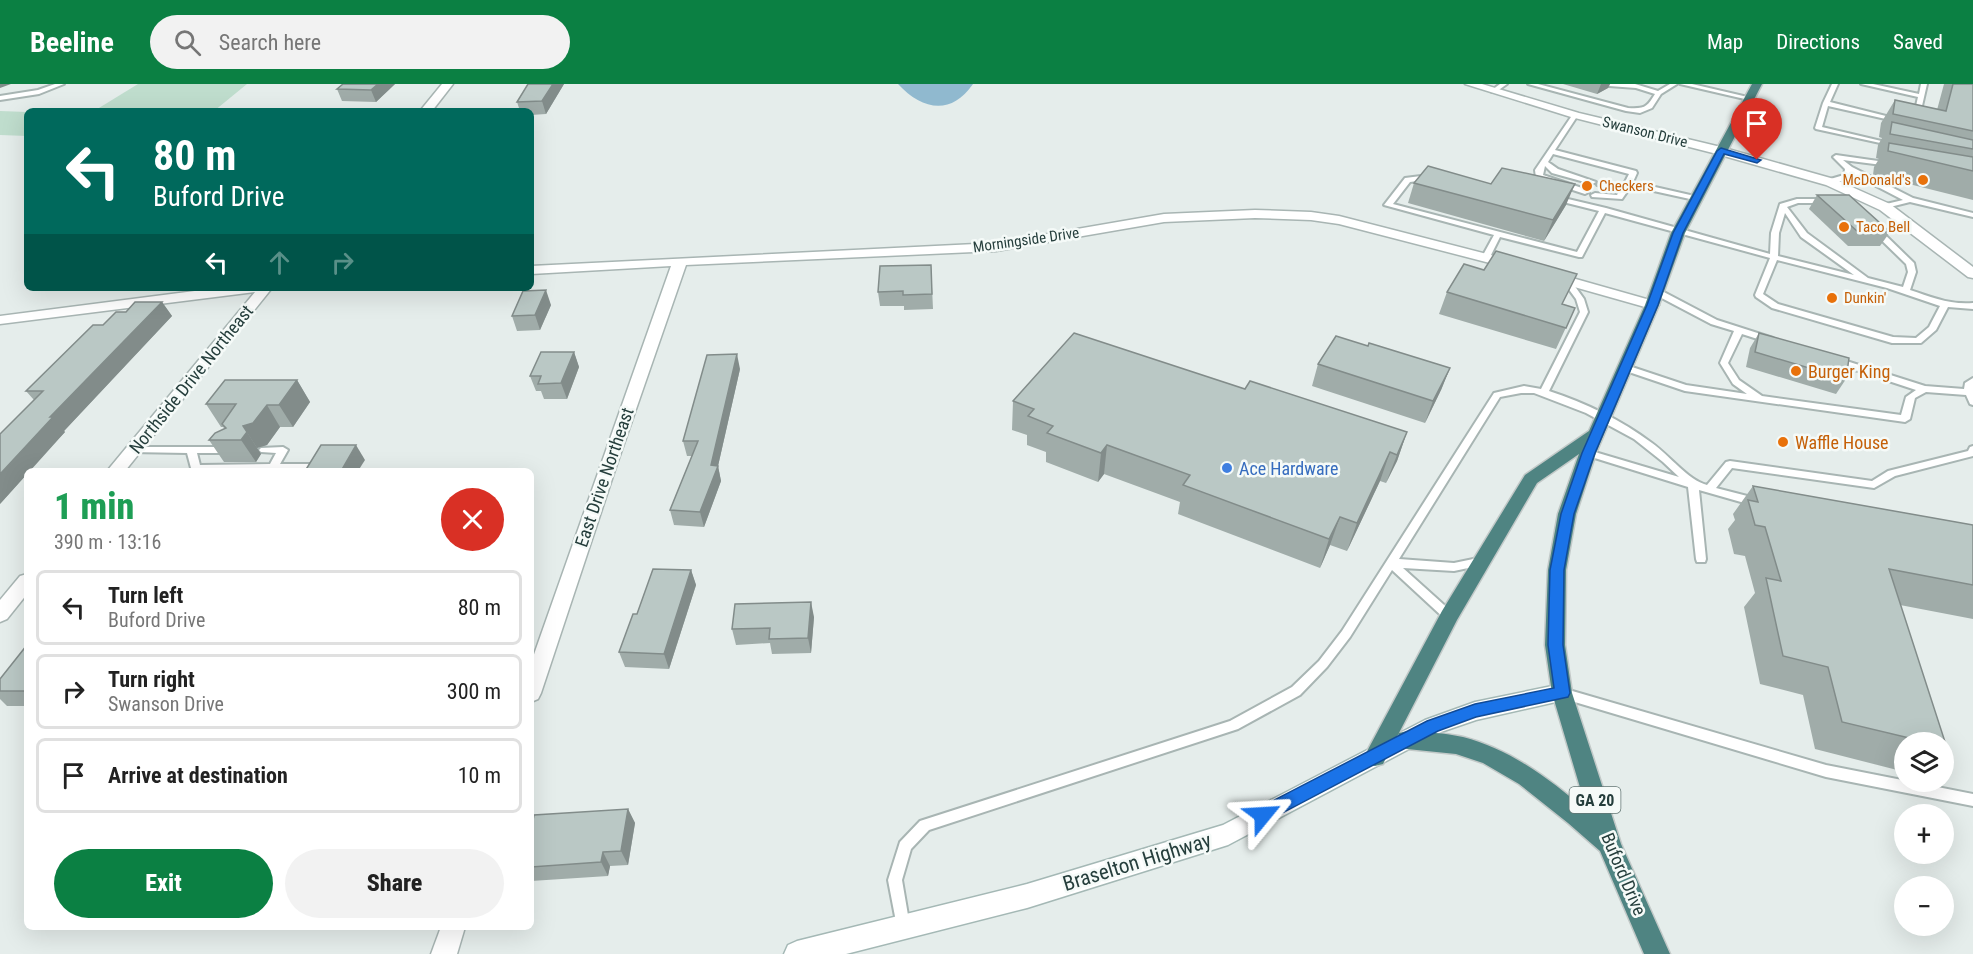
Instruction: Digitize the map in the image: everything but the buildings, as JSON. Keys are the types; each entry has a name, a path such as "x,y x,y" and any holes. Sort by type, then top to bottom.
{"highway":[{"name":"Buford Drive","path":"1657,954 1609,844 1562,693 1555,645 1557,570 1567,514 1588,453 1655,299 1678,233 1757,84"},
{"path":"1375,757 1449,616 1531,479 1601,425"},
{"path":"1407,740 1470,748 1511,766 1549,792 1609,844"}],"street":[{"path":"428,108 448,84"},
{"name":"Swanson Drive","path":"1470,84 1499,88 1575,114 1721,151 1830,182 1885,207 1973,274"},
{"name":"Morningside Drive","path":"534,270 996,247 1164,218 1255,214 1339,220 1566,280 1655,299"},
{"name":"East Drive Northeast","path":"534,684 608,464 680,261"},
{"path":"0,320 228,291"},
{"name":"Northside Drive Northeast","path":"118,468 263,291"},
{"path":"0,614 24,585"},
{"name":"Braselton Highway","path":"797,954 1027,896 1228,834 1433,726 1475,711 1562,693"},
{"path":"444,954 452,930"}],"lane":[{"path":"0,98 39,92 61,84"},
{"path":"1531,84 1628,110 1640,111 1650,107 1659,93 1674,84"},
{"path":"1548,84 1620,104 1628,110"},
{"path":"1609,84 1623,88 1640,87"},
{"path":"1628,84 1659,93"},
{"path":"1683,84 1749,98"},
{"path":"1835,84 1818,128 1896,146"},
{"path":"1864,84 1921,96"},
{"path":"1826,103 1903,121 1916,120 1924,84"},
{"path":"1575,114 1538,173 1543,179 1586,192"},
{"path":"1551,151 1633,173 1619,197 1595,195"},
{"path":"1901,165 1836,157 1849,169 1910,200 1973,215"},
{"path":"1544,162 1555,171 1592,182"},
{"path":"1830,182 1847,176 1849,169"},
{"path":"1440,178 1408,180 1388,205 1579,255 1603,210"},
{"path":"1601,185 1627,186 1696,199"},
{"path":"1540,194 1678,233 1906,290 1944,306 1973,306"},
{"path":"1885,207 1910,200"},
{"path":"1783,206 1797,201 1827,201 1835,204"},
{"path":"1783,206 1775,233 1774,258 1759,295 1775,306 1892,340 1918,341 1933,327 1944,306"},
{"path":"1783,206 1804,235 1869,281"},
{"path":"1869,224 1910,263 1912,272 1906,290"},
{"path":"1486,257 1498,234"},
{"path":"1544,393 1584,312 1580,299 1566,280"},
{"path":"1655,299 1714,322 1785,345"},
{"path":"1738,330 1724,363 1736,382 1761,399"},
{"path":"1828,358 1924,388 1970,392"},
{"path":"1626,368 1685,388 1905,419 1911,397 1924,388"},
{"path":"1973,381 1968,385 1973,402"},
{"path":"903,927 895,880 905,846 925,825 1234,725 1296,691 1323,664 1346,634 1497,395 1527,389 1544,393 1601,425 1641,439 1670,460 1693,485 1701,559"},
{"path":"1709,490 1730,464 1874,485 1892,473 1972,453 1973,449"},
{"path":"133,450 233,450"},
{"path":"264,450 283,450 273,467"},
{"path":"191,451 195,468 313,467"},
{"path":"1588,453 1709,490 1765,504"},
{"path":"1391,563 1454,567 1483,561"},
{"path":"1391,563 1449,616"},
{"path":"1562,693 1826,771 1973,800"}],"green space":[{"path":"138,84 247,84 218,108 99,108"},
{"path":"0,111 24,112 24,136 0,135"}],"water":[{"path":"898,84 973,84 955,101 936,106 917,99"}],"place":[{"name":"McDonald's","path":"1923,180"},
{"name":"Checkers","path":"1587,186"},
{"name":"Taco Bell","path":"1844,227"},
{"name":"Dunkin'","path":"1832,298"},
{"name":"Burger King","path":"1796,371"},
{"name":"Waffle House","path":"1783,442"},
{"name":"Ace Hardware","path":"1227,468"}],"route":[{"path":"1263,815 1433,726 1475,711 1562,693 1555,645 1557,570 1567,514 1588,453 1652,305 1678,233 1721,151 1757,160"}]}
